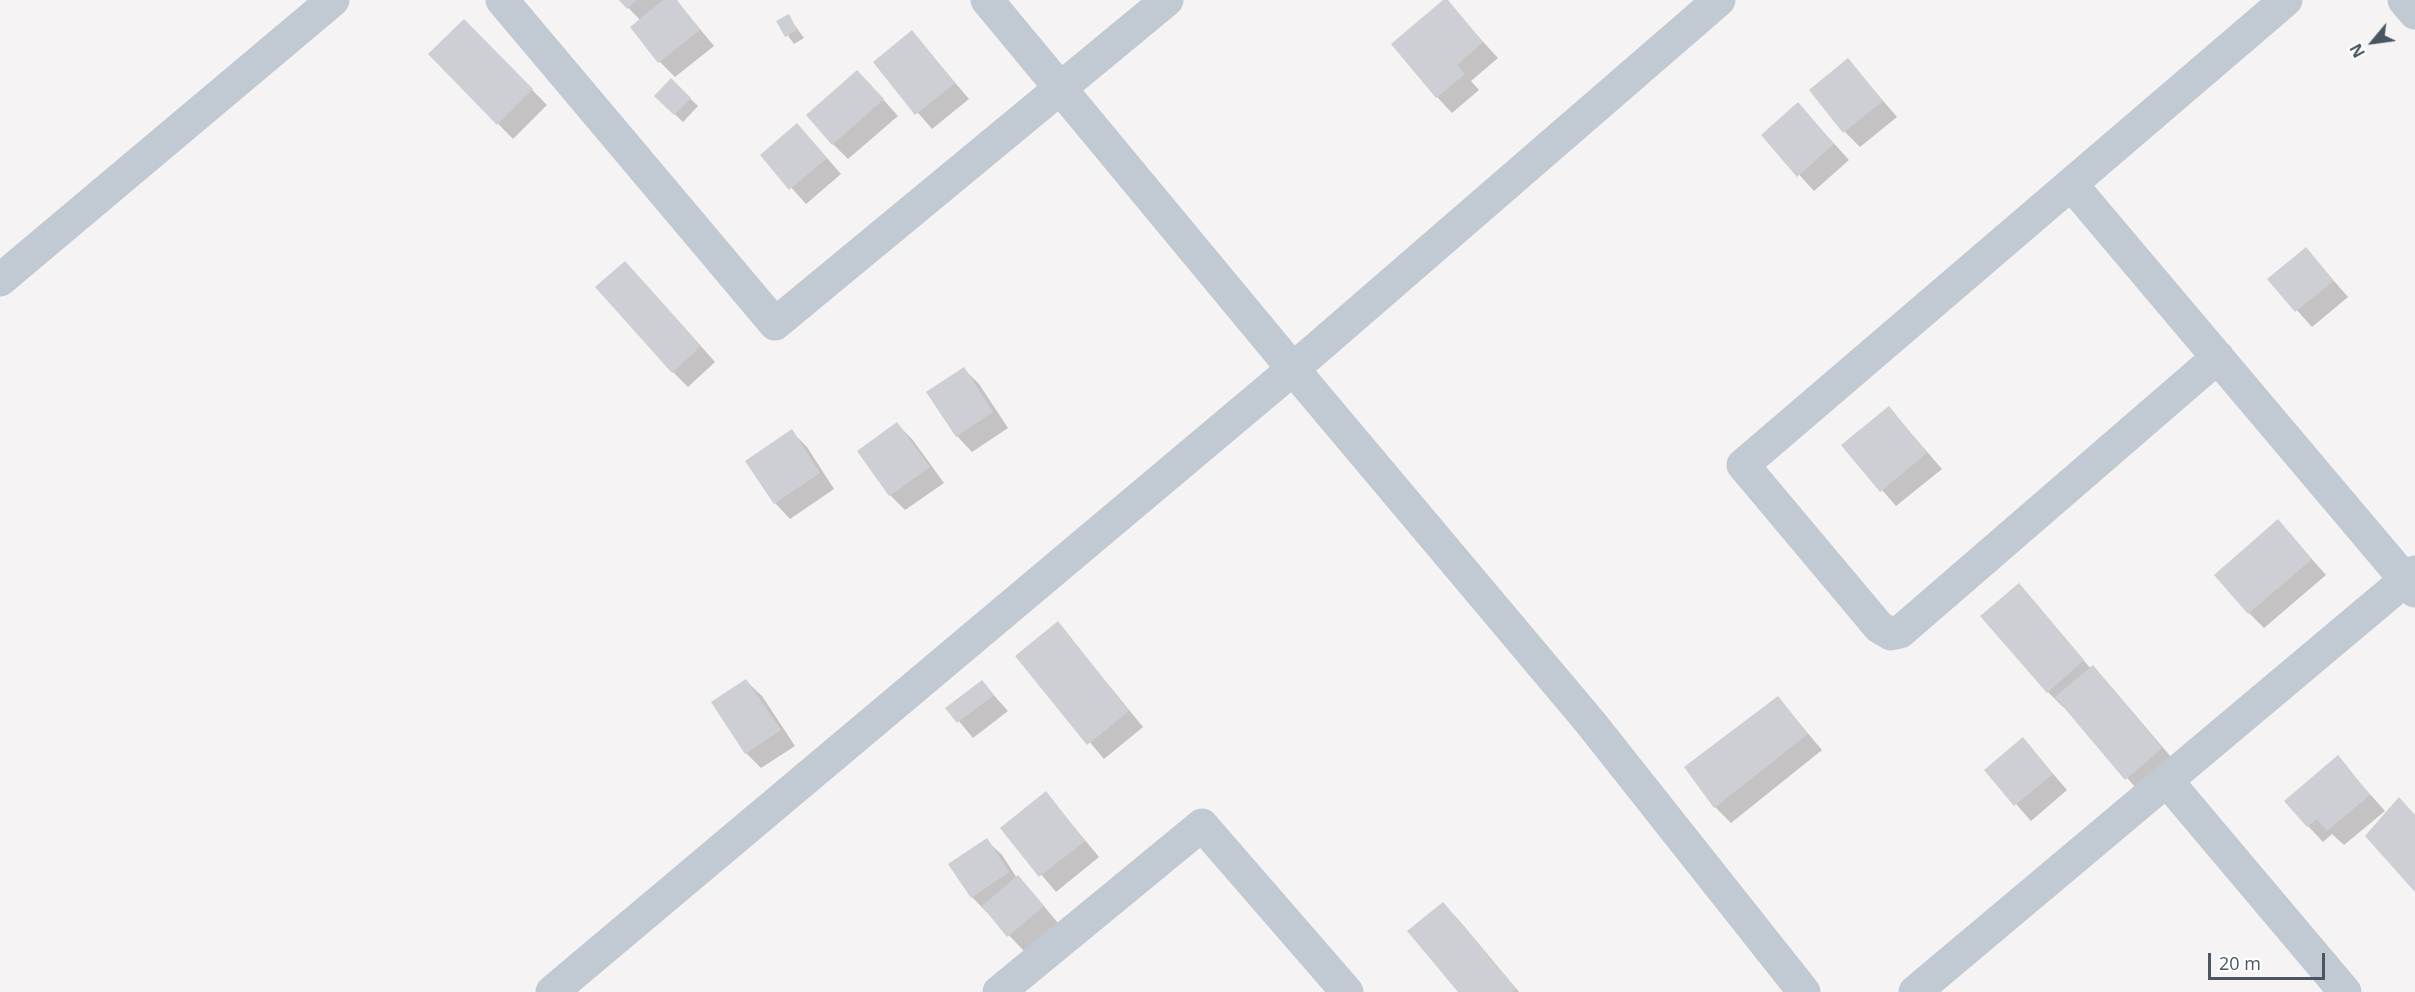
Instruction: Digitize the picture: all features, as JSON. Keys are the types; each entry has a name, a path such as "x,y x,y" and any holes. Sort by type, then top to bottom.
{"street":[{"path":"0,280 333,0"},
{"path":"502,0 775,324 1167,0"},
{"path":"987,0 1058,88 1590,722 1804,992"},
{"path":"566,987 1293,369 1719,0"},
{"path":"2218,357 1900,632 1884,632 1879,627 1743,465 2286,0"},
{"path":"2404,0 2415,13"},
{"path":"1915,992 2167,781 2412,581 2071,184"},
{"path":"2167,781 2345,992"},
{"path":"999,992 1202,825 1347,992"}],"building":[{"path":"619,0 637,0 627,9"},
{"path":"663,0 677,0 700,30 658,63 630,27"},
{"path":"1443,0 1448,0 1483,42 1457,65 1465,74 1436,98 1391,44"},
{"path":"789,14 797,30 785,37 776,21"},
{"path":"464,19 533,89 497,125 428,54"},
{"path":"912,30 955,83 915,115 873,62"},
{"path":"1848,58 1883,101 1843,133 1809,90"},
{"path":"857,70 884,99 832,145 806,115"},
{"path":"671,78 691,98 674,115 654,96"},
{"path":"1798,102 1834,144 1797,177 1761,135"},
{"path":"797,123 827,158 789,190 760,155"},
{"path":"2306,247 2334,281 2295,312 2267,279"},
{"path":"625,261 701,346 672,373 595,287"},
{"path":"964,367 993,412 956,437 926,392"},
{"path":"1889,406 1927,453 1880,492 1841,445"},
{"path":"897,422 930,467 889,496 857,451"},
{"path":"792,429 820,473 774,504 745,461"},
{"path":"2278,519 2312,559 2248,614 2214,575"},
{"path":"2019,583 2084,660 2047,693 1980,616"},
{"path":"1058,621 1129,711 1087,745 1015,656"},
{"path":"2093,665 2162,748 2125,780 2055,697"},
{"path":"746,679 781,730 745,754 711,702"},
{"path":"982,680 994,695 957,723 945,708"},
{"path":"1778,696 1808,734 1714,808 1684,767"},
{"path":"2023,737 2053,774 2014,806 1984,770"},
{"path":"2338,755 2370,795 2327,831 2317,819 2307,827 2284,801"},
{"path":"1046,791 1085,841 1039,877 1000,828"},
{"path":"2399,797 2415,815 2415,892 2365,836"},
{"path":"987,838 1009,872 971,898 948,864"},
{"path":"1018,875 1044,906 1007,937 982,906"},
{"path":"1443,902 1516,989 1512,992 1458,992 1407,931"}]}
